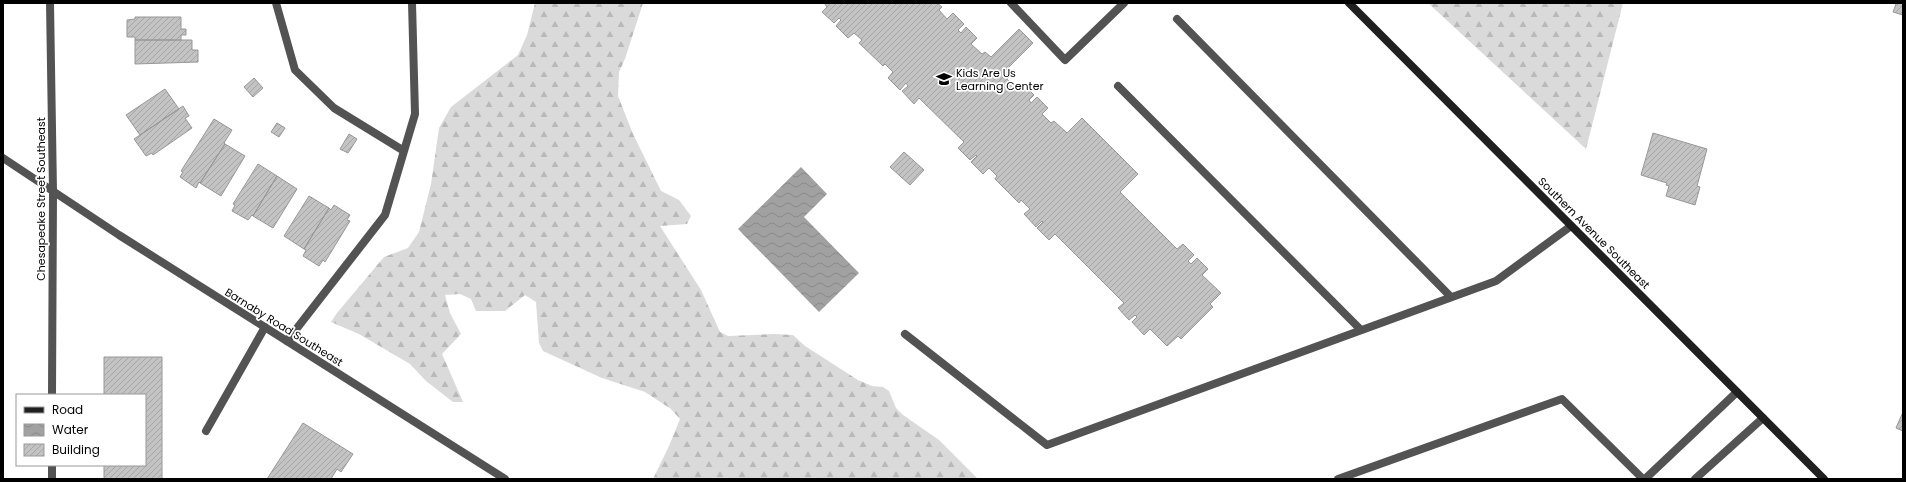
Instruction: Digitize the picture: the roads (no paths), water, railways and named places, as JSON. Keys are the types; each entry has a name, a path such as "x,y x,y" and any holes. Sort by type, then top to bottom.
{"main road":[{"name":"Southern Avenue Southeast","path":"1349,3 1824,479"}],"street":[{"name":"Chesapeake Street Southeast","path":"50,3 53,192 52,394"},
{"path":"276,3 295,70 334,108 404,151"},
{"path":"288,341 385,215 415,114 412,3"},
{"path":"1011,3 1065,60 1124,3"},
{"path":"1177,19 1451,297"},
{"path":"1118,86 1361,330"},
{"name":"Barnaby Road Southeast","path":"3,158 53,192 505,479"},
{"path":"905,334 1047,445 1496,281 1571,226"},
{"path":"206,431 265,327"},
{"path":"1338,479 1562,399 1644,479 1737,392"},
{"path":"1695,479 1763,418"},
{"path":"52,466 52,479"}],"water":[{"path":"801,167 827,194 804,217 859,273 819,312 738,229"}],"place":[{"name":"Kids Are Us Learning Center","path":"944,79"}]}
